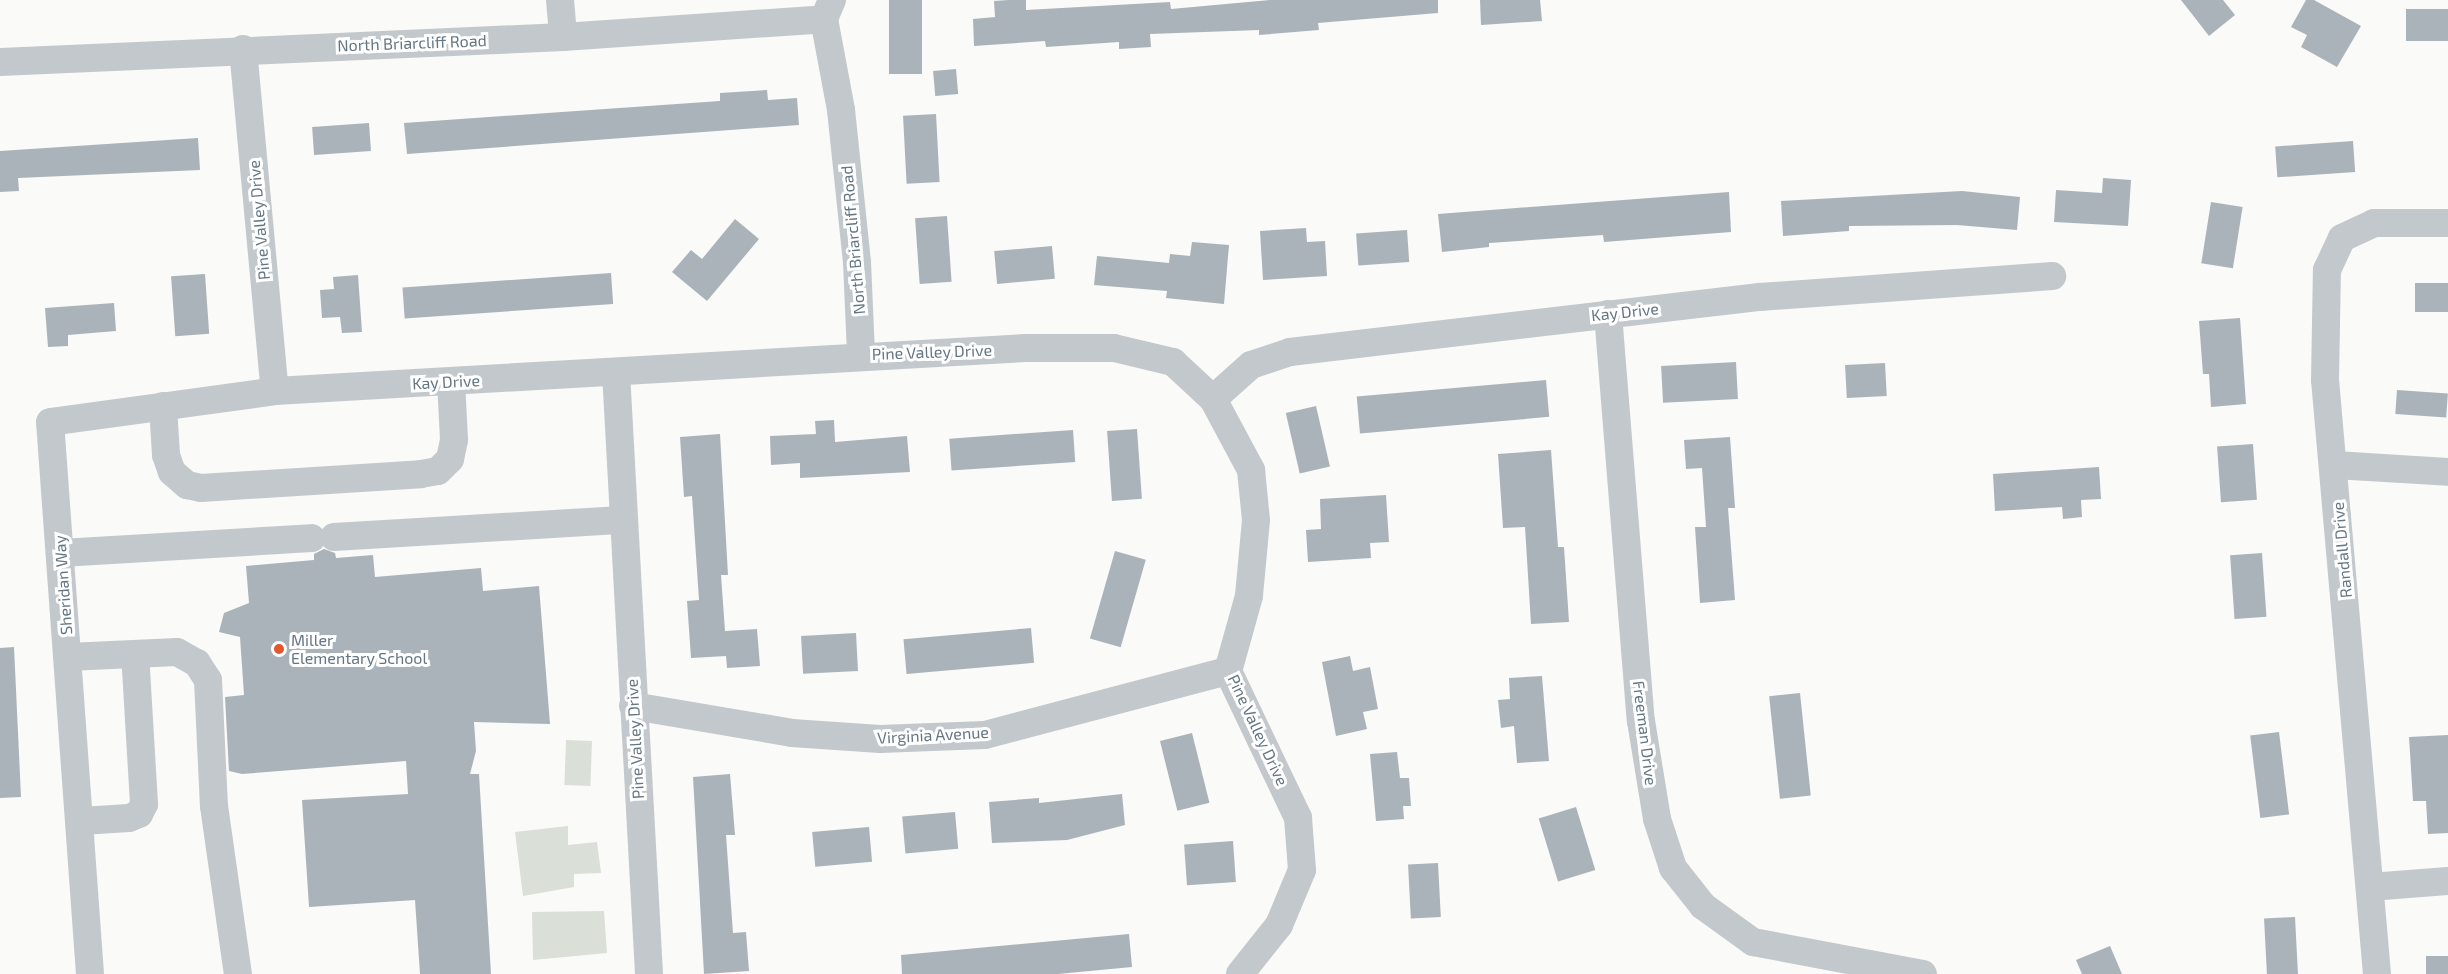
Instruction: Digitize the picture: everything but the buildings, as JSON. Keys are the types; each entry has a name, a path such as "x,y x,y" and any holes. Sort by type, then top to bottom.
{"street":[{"path":"560,0 563,37"},
{"name":"North Briarcliff Road","path":"0,62 243,49 563,37 828,9 841,110 856,262 861,355"},
{"name":"Pine Valley Drive","path":"243,49 275,391"},
{"name":"Randall Drive","path":"2377,974 2335,465 2325,380 2327,270 2342,238 2374,224 2448,223"},
{"name":"Kay Drive","path":"1213,399 1251,365 1290,352 1760,297 2052,276"},
{"name":"Freeman Drive","path":"1608,314 1641,721 1657,819 1673,868 1703,906 1753,942 1923,974"},
{"name":"Pine Valley Drive","path":"649,974 616,372 861,355 1114,348 1173,362 1213,399 1251,470 1256,520 1249,596 1228,672 1298,818 1302,870 1279,925 1240,974"},
{"name":"Kay Drive","path":"275,391 616,372"},
{"path":"163,406 166,455 172,472 187,485 201,488 421,474 438,471 450,459 454,440 451,381"},
{"name":"Sheridan Way","path":"90,974 81,821 50,422 275,391"},
{"path":"2335,465 2448,472"},
{"path":"60,553 623,520"},
{"path":"69,657 177,652 197,663 208,680 214,806 238,974"},
{"path":"81,821 129,818 139,813 144,804 135,654"},
{"name":"Virginia Avenue","path":"633,706 792,733 880,739 985,735 1228,672"},
{"path":"2370,887 2448,881"}],"shaded area":[{"path":"566,740 592,741 590,786 564,785"},
{"path":"568,826 568,845 597,842 601,873 574,874 574,887 523,896 515,832"},
{"path":"604,911 607,953 533,960 532,912"}],"place":[{"name":"Miller Elementary School","path":"279,649"}]}
